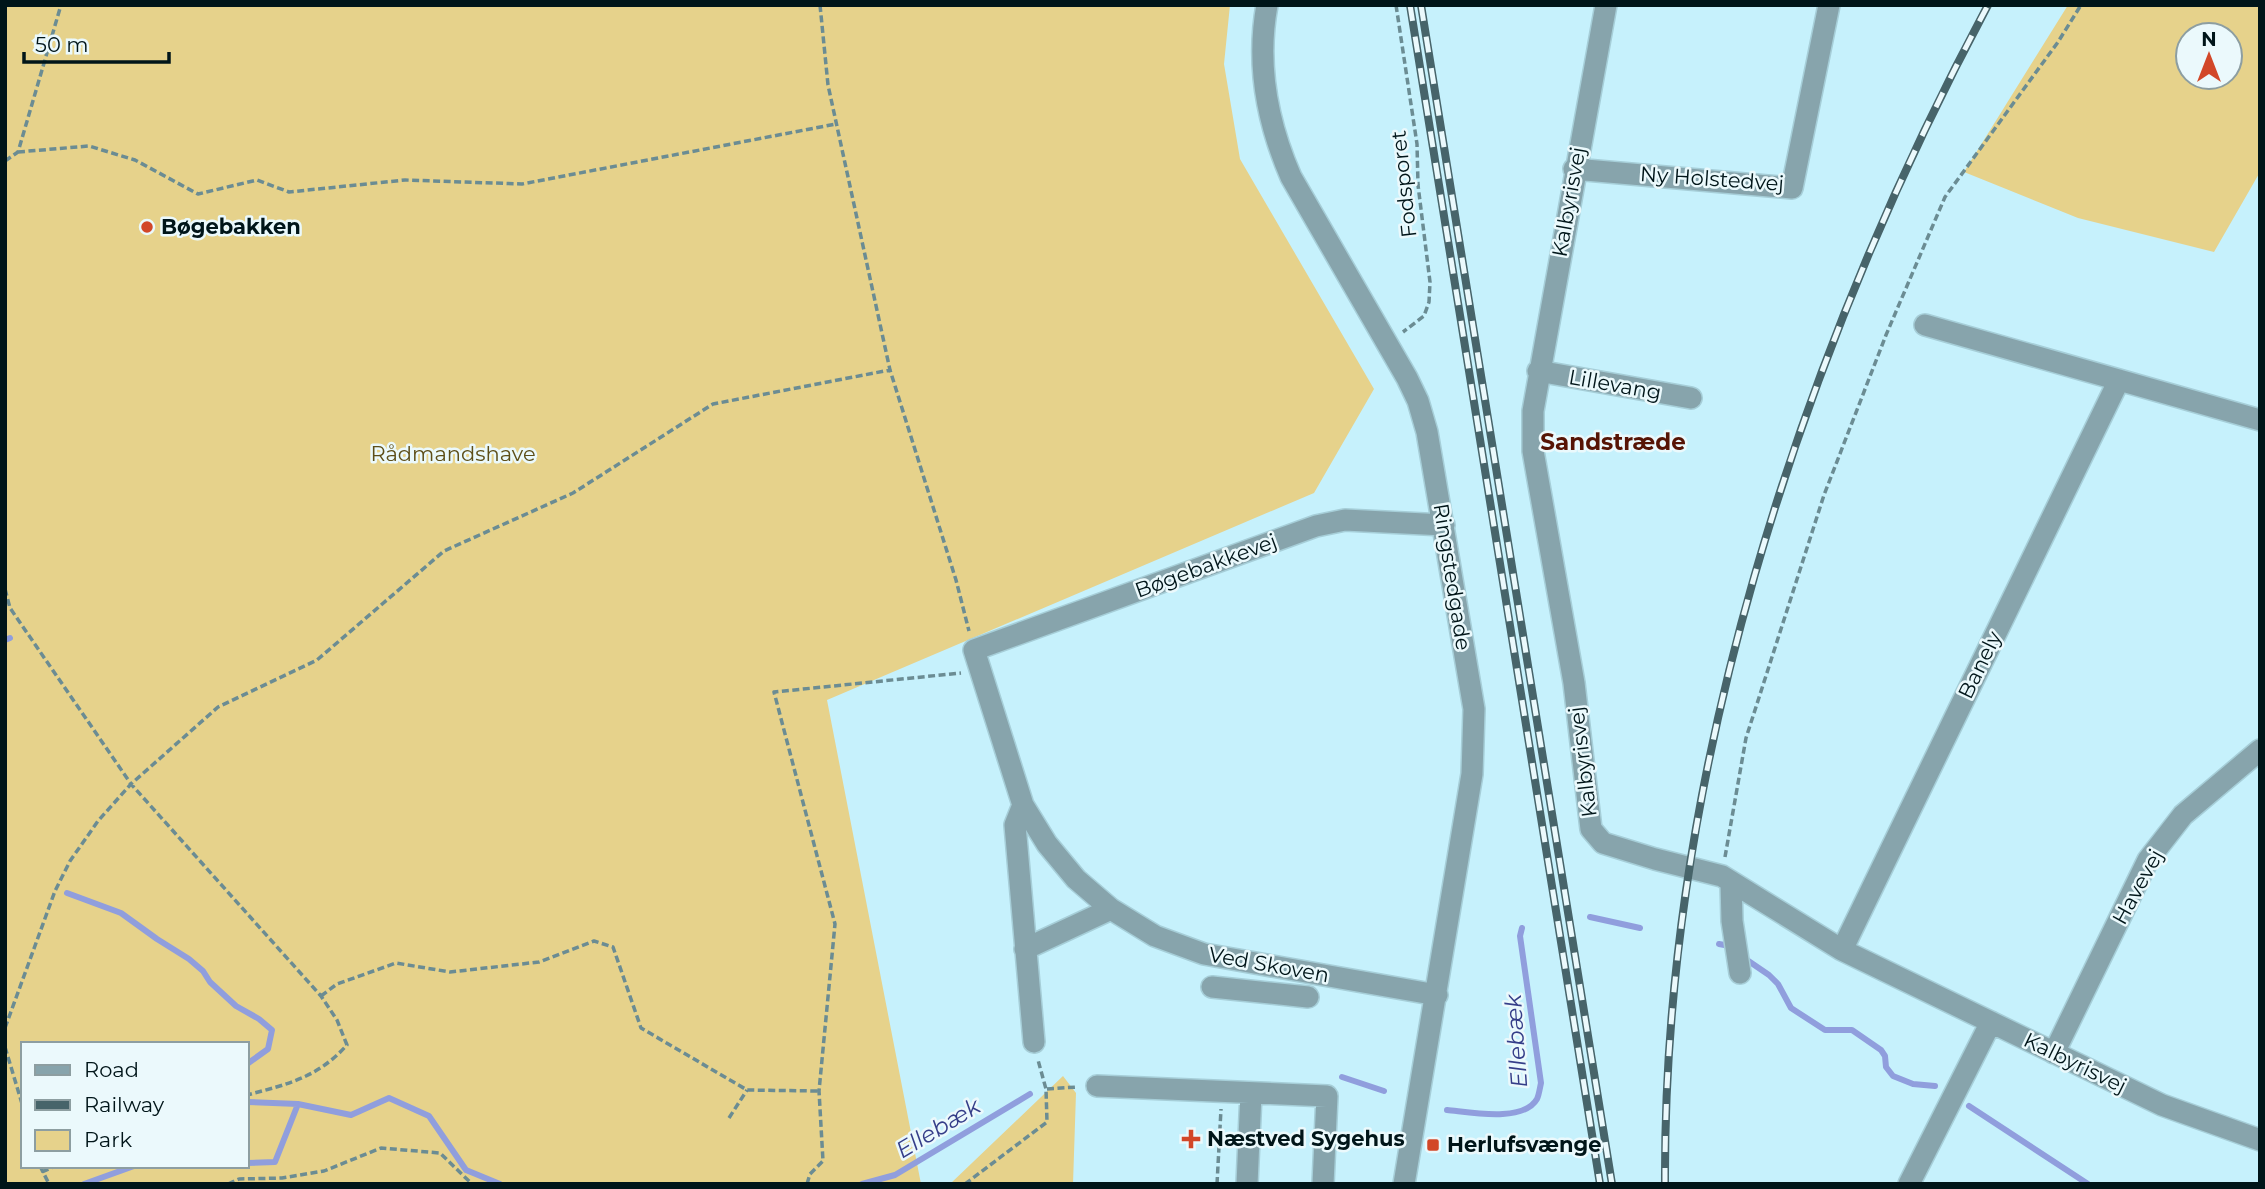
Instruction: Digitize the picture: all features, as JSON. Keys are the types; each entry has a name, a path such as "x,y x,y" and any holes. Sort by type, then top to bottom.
{"street":[{"name":"Ringstedgade","path":"1267,5 1263,68 1268,114 1274,136 1291,177 1388,341 1418,401 1427,432 1471,689 1474,746 1472,774 1404,1184"},
{"name":"Kalbyrisvej","path":"1606,5 1574,169 1533,411 1533,451 1574,683 1591,829 1602,843 1726,879 1842,950 2054,1054 2162,1105 2260,1140"},
{"name":"Ny Holstedvej","path":"1574,169 1792,188 1829,5"},
{"path":"1925,325 2260,420"},
{"name":"Lillevang","path":"1538,371 1691,398"},
{"name":"Banely","path":"1842,950 2119,380"},
{"name":"Bøgebakkevej","path":"974,650 1316,526 1345,520 1444,525"},
{"name":"Ved Skoven","path":"974,650 1023,805 1047,844 1076,879 1111,909 1155,936 1204,954 1437,995"},
{"name":"Havevej","path":"2054,1054 2148,860 2183,815 2260,750"},
{"name":"Ved Skoven","path":"1023,805 1015,825 1034,1042"},
{"path":"1726,879 1740,973"},
{"path":"1025,949 1111,909"},
{"path":"1212,987 1308,997"},
{"path":"1909,1184 1991,1022"},
{"path":"1097,1086 1327,1096 1323,1184"},
{"path":"1247,1184 1251,1093"}],"path":[{"path":"18,152 61,5"},
{"path":"820,5 828,85 890,370 956,580 974,650"},
{"name":"Fodsporet","path":"1388,341 1424,316 1429,302 1430,282 1418,186 1417,144 1396,5"},
{"path":"1726,879 1746,738 1824,495 1886,335 1945,197 2058,42 2081,5"},
{"path":"5,160 18,152 89,146 135,160 198,194 257,180 289,192 405,180 522,184 836,124"},
{"path":"5,1028 55,891 70,861 98,821 131,784 218,707 317,660 444,551 573,492 713,404 890,370"},
{"path":"5,589 10,608 131,784 321,996 337,1020 347,1045 330,1064 290,1084 248,1095"},
{"path":"807,1184 810,1174 823,1161 819,1091 835,924 774,692 981,671"},
{"path":"321,996 337,984 396,963 450,972 539,962 594,941 613,947 641,1028 747,1090 819,1091"},
{"path":"965,1184 1047,1122 1046,1089 1034,1042"},
{"path":"5,1047 21,1100"},
{"path":"1046,1089 1097,1086"},
{"path":"729,1118 747,1090"},
{"path":"1217,1184 1222,1091"},
{"path":"228,1184 239,1179 282,1178 324,1171 381,1147 440,1153 472,1184"},
{"path":"41,1169 49,1184"}],"green space":[{"name":"Rådmandshave","path":"5,5 1230,5 1224,64 1240,159 1374,389 1314,493 827,700 921,1184 5,1184"},
{"path":"2068,5 2260,5 2260,172 2214,252 2078,218 1964,172"},
{"path":"1063,1076 1076,1093 1073,1184 950,1184"}],"waterway":[{"path":"5,640 10,638"},
{"path":"67,893 121,913 189,959 236,1006 272,1030 268,1049 248,1063"},
{"name":"Ellebæk","path":"1590,917 1640,928"},
{"name":"Ellebæk","path":"1447,1110 1508,1114 1530,1106 1538,1097 1541,1083 1520,936 1522,928"},
{"name":"Ellebæk","path":"1719,944 1730,946"},
{"name":"Ellebæk","path":"1747,960 1778,984 1791,1008 1825,1030 1852,1030 1881,1050 1885,1056 1886,1067 1893,1076 1913,1084 1935,1086"},
{"name":"Ellebæk","path":"1342,1077 1384,1091"},
{"name":"Ellebæk","path":"862,1184 895,1175 1030,1094"},
{"name":"Ellebæk","path":"248,1102 298,1104 351,1115 389,1098 429,1116 466,1170 500,1184"},
{"path":"248,1163 275,1162 298,1104"},
{"name":"Ellebæk","path":"1969,1106 2088,1184"},
{"name":"Ellebæk","path":"84,1184 128,1168"}],"railway":[{"path":"1410,5 1600,1184"},
{"path":"1421,5 1612,1184"},
{"path":"1665,1184 1671,1031 1688,879 1716,726 1754,576 1802,427 1857,282 1919,141 1988,5"}],"place":[{"name":"Bøgebakken","path":"147,227"},
{"name":"Næstved Sygehus","path":"1191,1139"},
{"name":"Herlufsvænge","path":"1433,1145"}],"district":[{"name":"Sandstræde","path":"1613,442"}]}
